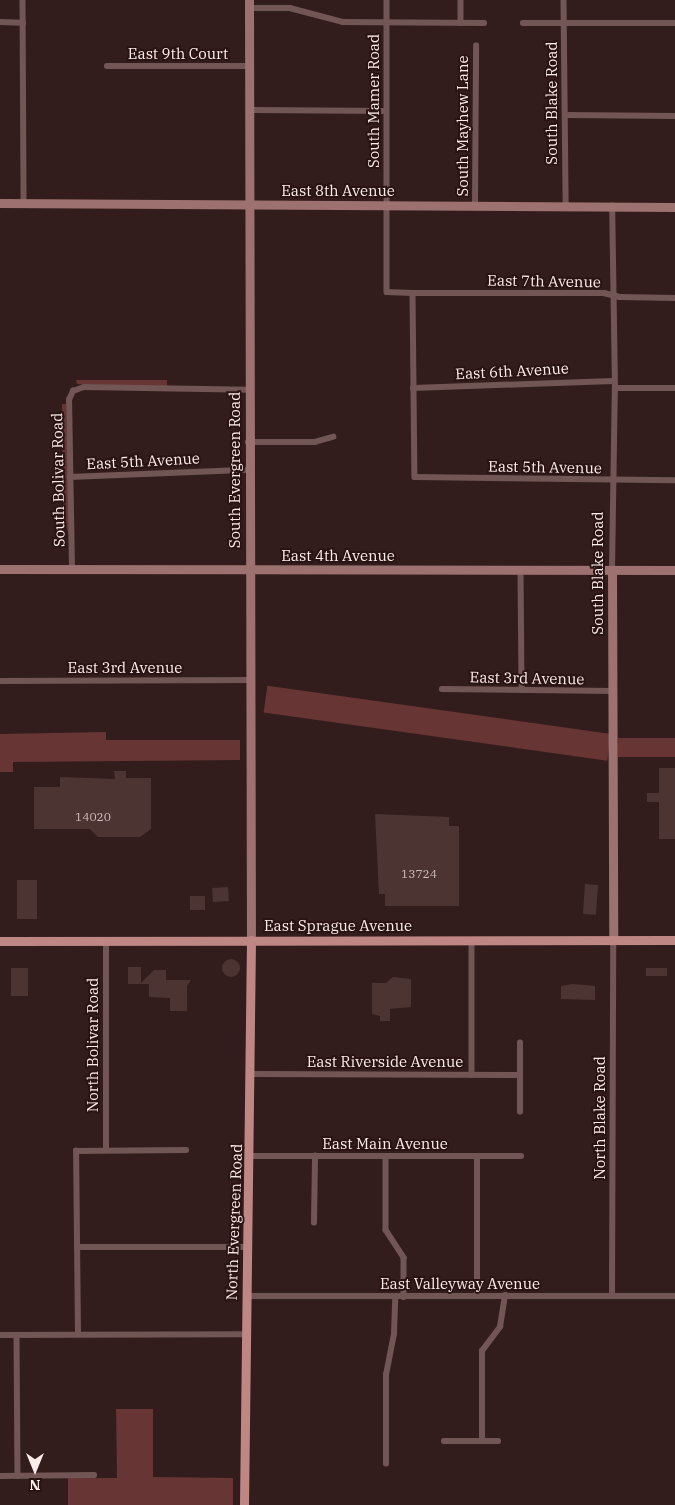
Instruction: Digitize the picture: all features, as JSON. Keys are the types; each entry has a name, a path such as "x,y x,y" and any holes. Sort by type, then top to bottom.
{"main road":[{"name":"North Evergreen Road","path":"244,1505 244,1334 249,1247 251,940"},
{"name":"East Sprague Avenue","path":"0,941 675,940"}],"street":[{"path":"23,0 24,203"},
{"name":"South Mamer Road","path":"387,0 387,292 413,293"},
{"path":"460,0 460,23"},
{"name":"South Blake Road","path":"564,0 566,206"},
{"path":"249,4 290,8 330,20 484,23"},
{"name":"South Evergreen Road","path":"249,4 248,470 251,680 251,940"},
{"path":"0,22 23,23"},
{"path":"522,23 675,23"},
{"name":"South Mayhew Lane","path":"475,206 476,46"},
{"name":"East 9th Court","path":"107,66 249,66"},
{"path":"250,110 386,111"},
{"path":"566,115 675,116"},
{"name":"East 8th Avenue","path":"0,203 675,207"},
{"name":"South Blake Road","path":"612,206 613,381 616,388 612,570 613,940"},
{"path":"413,293 413,388"},
{"name":"East 7th Avenue","path":"413,293 612,295 675,298"},
{"name":"East 6th Avenue","path":"413,388 613,381"},
{"name":"South Bolivar Road","path":"72,568 69,400 73,391 92,387 248,390"},
{"name":"East 5th Avenue","path":"413,388 415,477 675,480"},
{"path":"616,388 675,388"},
{"path":"248,442 315,442 334,437"},
{"name":"East 5th Avenue","path":"70,477 248,470"},
{"name":"East 4th Avenue","path":"0,569 675,570"},
{"path":"521,570 522,690"},
{"name":"East 3rd Avenue","path":"0,681 251,680"},
{"name":"East 3rd Avenue","path":"442,690 612,691"},
{"path":"472,940 472,1075"},
{"name":"North Blake Road","path":"612,1296 613,940"},
{"name":"North Bolivar Road","path":"106,941 106,1150"},
{"path":"520,1043 520,1112"},
{"name":"East Riverside Avenue","path":"251,1074 520,1075"},
{"path":"78,1334 76,1150 186,1150"},
{"name":"East Main Avenue","path":"250,1156 521,1156"},
{"path":"314,1223 315,1156"},
{"path":"386,1157 386,1230 404,1258 404,1297"},
{"path":"477,1157 477,1295"},
{"path":"78,1247 249,1247"},
{"path":"482,1441 482,1351 500,1327 504,1295"},
{"name":"East Valleyway Avenue","path":"246,1296 675,1296"},
{"path":"386,1464 386,1375 394,1334 395,1297"},
{"path":"0,1335 244,1334"},
{"path":"17,1335 18,1476"},
{"path":"444,1442 498,1441"},
{"path":"0,1476 94,1475"}],"shaded area":[{"path":"76,380 167,380 167,387 77,384"},
{"path":"62,404 66,404 70,538 63,516"},
{"path":"267,686 611,734 607,761 264,712"},
{"path":"106,732 106,740 240,740 240,760 13,762 13,772 0,772 0,734"},
{"path":"618,738 675,738 675,757 618,757"},
{"path":"116,1409 153,1409 153,1477 233,1478 233,1505 68,1505 68,1478 117,1478"}],"building":[{"path":"659,768 675,768 675,839 659,839 659,802 647,802 647,793 659,793"},
{"path":"114,771 126,771 126,778 151,778 151,829 140,837 98,837 90,829 34,829 34,787 60,787 60,777 115,779"},
{"path":"375,814 449,817 449,826 459,826 459,906 385,906 385,894 379,894"},
{"path":"17,880 37,880 37,919 17,919"},
{"path":"585,884 598,885 596,915 583,914"},
{"path":"228,887 229,901 213,902 212,888"},
{"path":"190,896 205,896 205,910 190,910"},
{"path":"231,959 237,962 240,968 237,974 231,977 225,974 222,968 225,962"},
{"path":"128,967 141,967 141,983 154,970 166,970 166,980 191,980 187,986 187,1011 170,1011 170,998 149,997 149,984 128,984"},
{"path":"11,968 28,968 28,996 11,996"},
{"path":"646,968 667,968 667,976 646,976"},
{"path":"393,977 411,979 411,1007 390,1009 390,1021 380,1021 380,1016 372,1014 372,983 386,983"},
{"path":"573,984 595,986 595,1000 561,999 561,986"}]}
